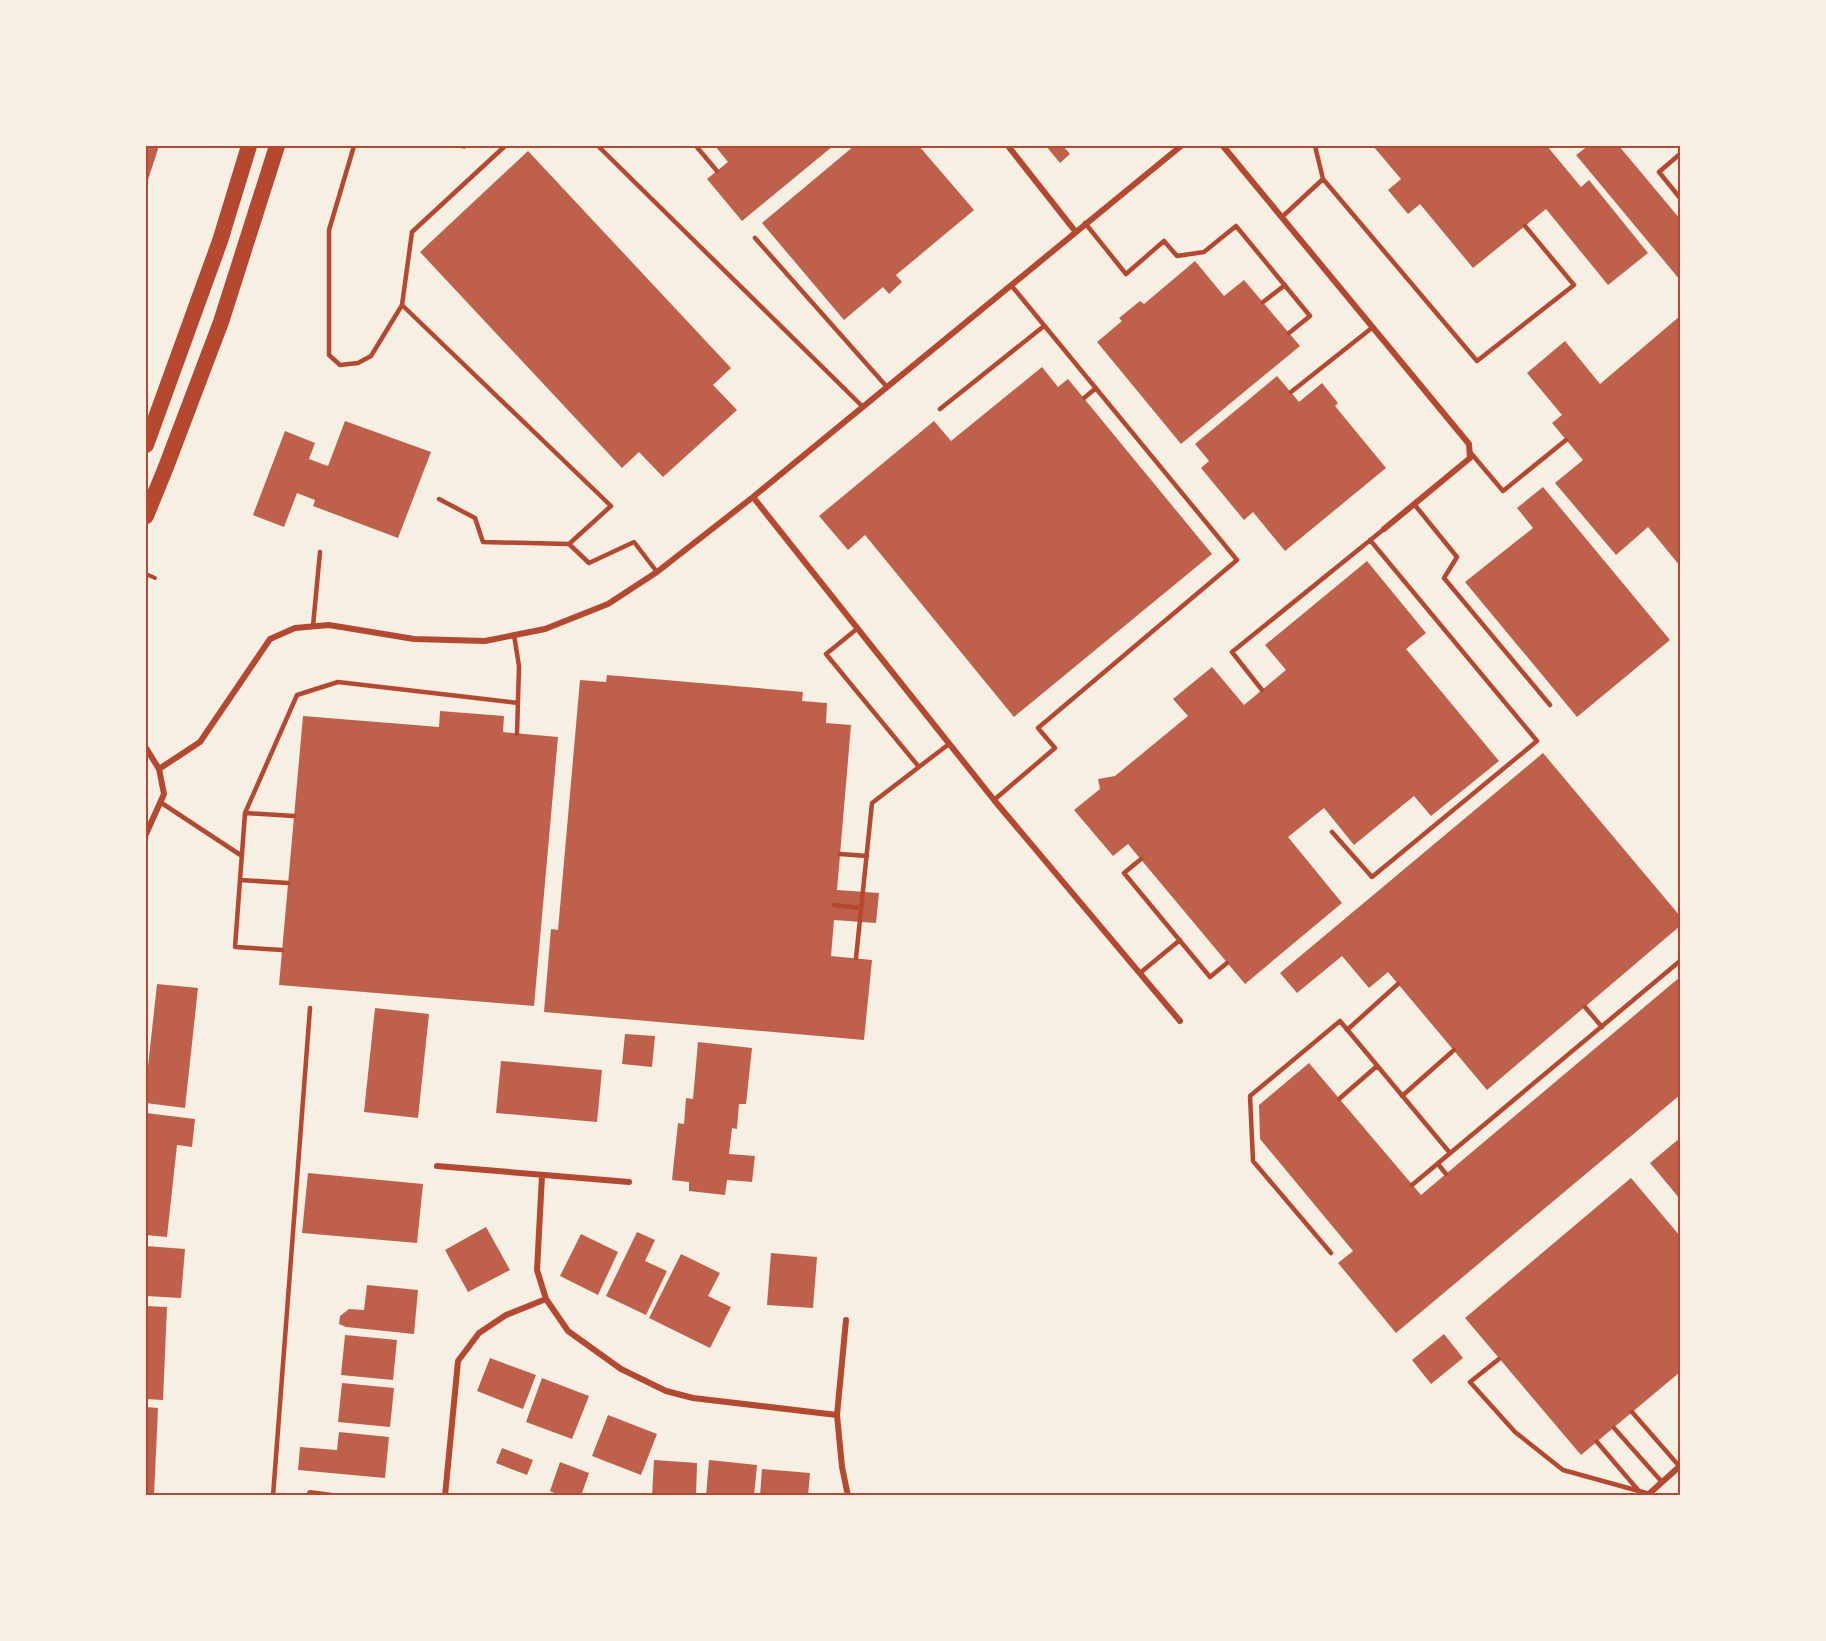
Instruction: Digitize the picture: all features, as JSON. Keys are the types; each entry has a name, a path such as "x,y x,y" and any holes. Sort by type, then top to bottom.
{"highway":[{"path":"146,445 220,242 249,146"},
{"path":"146,516 221,322 277,146"}],"street":[{"path":"1008,146 1076,231"},
{"path":"159,769 200,742 270,639 295,628 329,625 414,639 485,641 545,629 608,604 657,572 753,497 1181,146"},
{"path":"1223,146 1469,444 1470,458 1384,529"},
{"path":"753,497 994,800 1180,1021"},
{"path":"146,748 159,769 164,794 146,834"},
{"path":"437,1166 629,1182"},
{"path":"542,1176 537,1270 546,1299 568,1330 621,1369 666,1391 693,1398 837,1415"},
{"path":"445,1496 458,1361 479,1334 506,1315 546,1299"},
{"path":"846,1320 837,1415 842,1467 848,1496"},
{"path":"1654,1495 1662,1482 1680,1467"},
{"path":"310,1493 333,1496"}],"lane":[{"path":"354,146 329,231 329,356 340,364 358,363 371,356 402,306 412,232 505,146"},
{"path":"598,146 863,407"},
{"path":"696,146 717,171"},
{"path":"1315,146 1323,179 1477,362 1574,285 1525,226"},
{"path":"1680,154 1659,172 1680,198"},
{"path":"1282,217 1323,179"},
{"path":"1085,223 1126,274 1164,241 1177,256 1204,252 1236,226 1310,316 1289,333"},
{"path":"755,238 887,387"},
{"path":"994,800 1055,748 1038,728 1237,560 1011,285"},
{"path":"1263,302 1285,285"},
{"path":"402,306 611,506 569,544"},
{"path":"940,409 1044,326"},
{"path":"1291,392 1373,327"},
{"path":"1084,398 1096,388"},
{"path":"1469,452 1503,491 1566,440"},
{"path":"439,499 475,518 483,542 569,544 589,563 634,542 657,572"},
{"path":"1414,504 1457,557 1444,578 1550,705"},
{"path":"1262,690 1232,652 1384,529"},
{"path":"1332,832 1372,877 1537,741 1371,540"},
{"path":"313,626 320,552"},
{"path":"858,628 826,654 918,767"},
{"path":"514,635 519,666 517,734"},
{"path":"282,950 235,947 245,813 297,695 338,682 518,703"},
{"path":"856,958 872,803 949,744"},
{"path":"1467,787 1473,793"},
{"path":"160,802 242,856"},
{"path":"245,813 294,816"},
{"path":"840,855 867,856"},
{"path":"1141,859 1124,873 1179,940 1210,977 1227,963"},
{"path":"240,880 288,883"},
{"path":"834,905 861,908"},
{"path":"1140,973 1179,940"},
{"path":"1412,1185 1680,961"},
{"path":"1347,1030 1398,984"},
{"path":"1585,1007 1602,1027"},
{"path":"273,1496 310,1008"},
{"path":"1331,1253 1253,1161 1250,1096 1340,1021 1450,1153"},
{"path":"1402,1096 1454,1050"},
{"path":"1340,1099 1377,1066"},
{"path":"1437,1164 1446,1174"},
{"path":"1499,1359 1470,1382 1515,1432 1563,1470 1654,1495"},
{"path":"1632,1412 1680,1467"},
{"path":"1614,1428 1662,1482"},
{"path":"1597,1442 1638,1490"}],"path":[{"path":"146,574 155,578"}],"building":[{"path":"146,146 159,146 146,186"},
{"path":"715,146 833,146 742,221 707,179 728,162"},
{"path":"854,146 919,146 974,210 896,275 902,282 889,294 883,287 844,320 762,223"},
{"path":"1046,146 1063,146 1070,154 1060,163"},
{"path":"1373,146 1547,146 1581,187 1589,180 1648,253 1608,285 1546,209 1473,268 1420,204 1408,214 1388,190 1401,179"},
{"path":"1588,146 1619,146 1680,219 1680,280 1576,155"},
{"path":"528,151 731,368 713,385 737,410 663,477 639,452 622,468 420,252"},
{"path":"1195,261 1224,296 1244,280 1300,346 1181,444 1097,342 1122,321 1119,318 1140,301 1144,304"},
{"path":"1680,316 1680,566 1648,527 1616,555 1555,483 1583,460 1552,423 1562,415 1527,373 1565,341 1600,384"},
{"path":"1042,367 1058,387 1068,379 1212,554 1014,717 865,535 848,550 819,516 934,421 951,441"},
{"path":"1277,376 1299,402 1322,383 1338,403 1335,406 1386,468 1285,551 1253,512 1244,520 1201,468 1209,461 1195,444"},
{"path":"345,421 431,452 398,538 313,506 315,500 297,493 284,527 253,515 285,431 315,443 309,459 328,466"},
{"path":"1543,487 1670,640 1577,717 1465,582 1533,528 1517,508"},
{"path":"1367,561 1426,633 1406,649 1499,761 1431,816 1414,796 1354,845 1324,808 1288,837 1342,903 1245,984 1128,844 1113,856 1074,810 1100,789 1098,779 1115,776 1188,716 1173,699 1212,667 1244,705 1286,670 1265,645"},
{"path":"607,675 803,692 802,701 827,703 826,723 851,725 837,890 879,893 876,923 834,920 831,956 872,960 864,1040 544,1012 551,929 558,930 580,680 606,682"},
{"path":"440,711 504,716 503,732 558,737 534,1006 279,985 303,716 439,727"},
{"path":"1543,753 1680,916 1680,926 1487,1090 1388,972 1369,988 1342,956 1297,993 1280,973"},
{"path":"1680,977 1680,1095 1396,1333 1338,1263 1353,1251 1260,1139 1259,1105 1309,1063 1421,1195"},
{"path":"157,984 198,988 185,1108 146,1103"},
{"path":"375,1008 429,1014 418,1118 364,1112"},
{"path":"625,1034 655,1036 652,1067 622,1064"},
{"path":"698,1042 752,1048 746,1104 739,1104 737,1129 732,1128 729,1154 755,1156 752,1182 727,1180 725,1195 689,1191 689,1182 672,1180 678,1123 684,1124 686,1098 693,1099"},
{"path":"501,1061 602,1070 597,1122 496,1113"},
{"path":"146,1113 195,1119 192,1147 177,1145 167,1237 146,1235"},
{"path":"1680,1138 1680,1199 1650,1163"},
{"path":"308,1173 423,1184 417,1243 302,1233"},
{"path":"1631,1178 1680,1236 1680,1372 1581,1455 1465,1318"},
{"path":"486,1227 510,1270 468,1292 445,1250"},
{"path":"637,1232 655,1240 645,1261 667,1271 646,1315 606,1296"},
{"path":"581,1234 618,1252 598,1295 560,1276"},
{"path":"146,1246 185,1249 181,1298 146,1296"},
{"path":"771,1253 817,1257 813,1308 767,1305"},
{"path":"681,1254 720,1273 708,1296 731,1307 710,1348 649,1318"},
{"path":"367,1285 418,1290 414,1334 346,1327 339,1324 340,1316 349,1309 364,1310"},
{"path":"146,1306 167,1307 163,1400 146,1399"},
{"path":"1444,1334 1463,1358 1431,1384 1412,1360"},
{"path":"345,1335 397,1340 393,1380 341,1375"},
{"path":"490,1358 536,1375 523,1409 477,1391"},
{"path":"542,1378 589,1396 572,1439 526,1422"},
{"path":"342,1383 394,1388 390,1427 338,1422"},
{"path":"146,1407 158,1408 154,1496 146,1496"},
{"path":"608,1415 657,1434 641,1475 592,1456"},
{"path":"339,1432 389,1437 385,1478 298,1470 300,1447 337,1450"},
{"path":"502,1448 533,1460 527,1475 496,1463"},
{"path":"654,1460 697,1463 696,1496 652,1496"},
{"path":"709,1460 757,1465 754,1496 706,1496"},
{"path":"560,1462 589,1473 581,1496 561,1496 550,1491"},
{"path":"762,1469 810,1473 808,1496 760,1496"}]}
